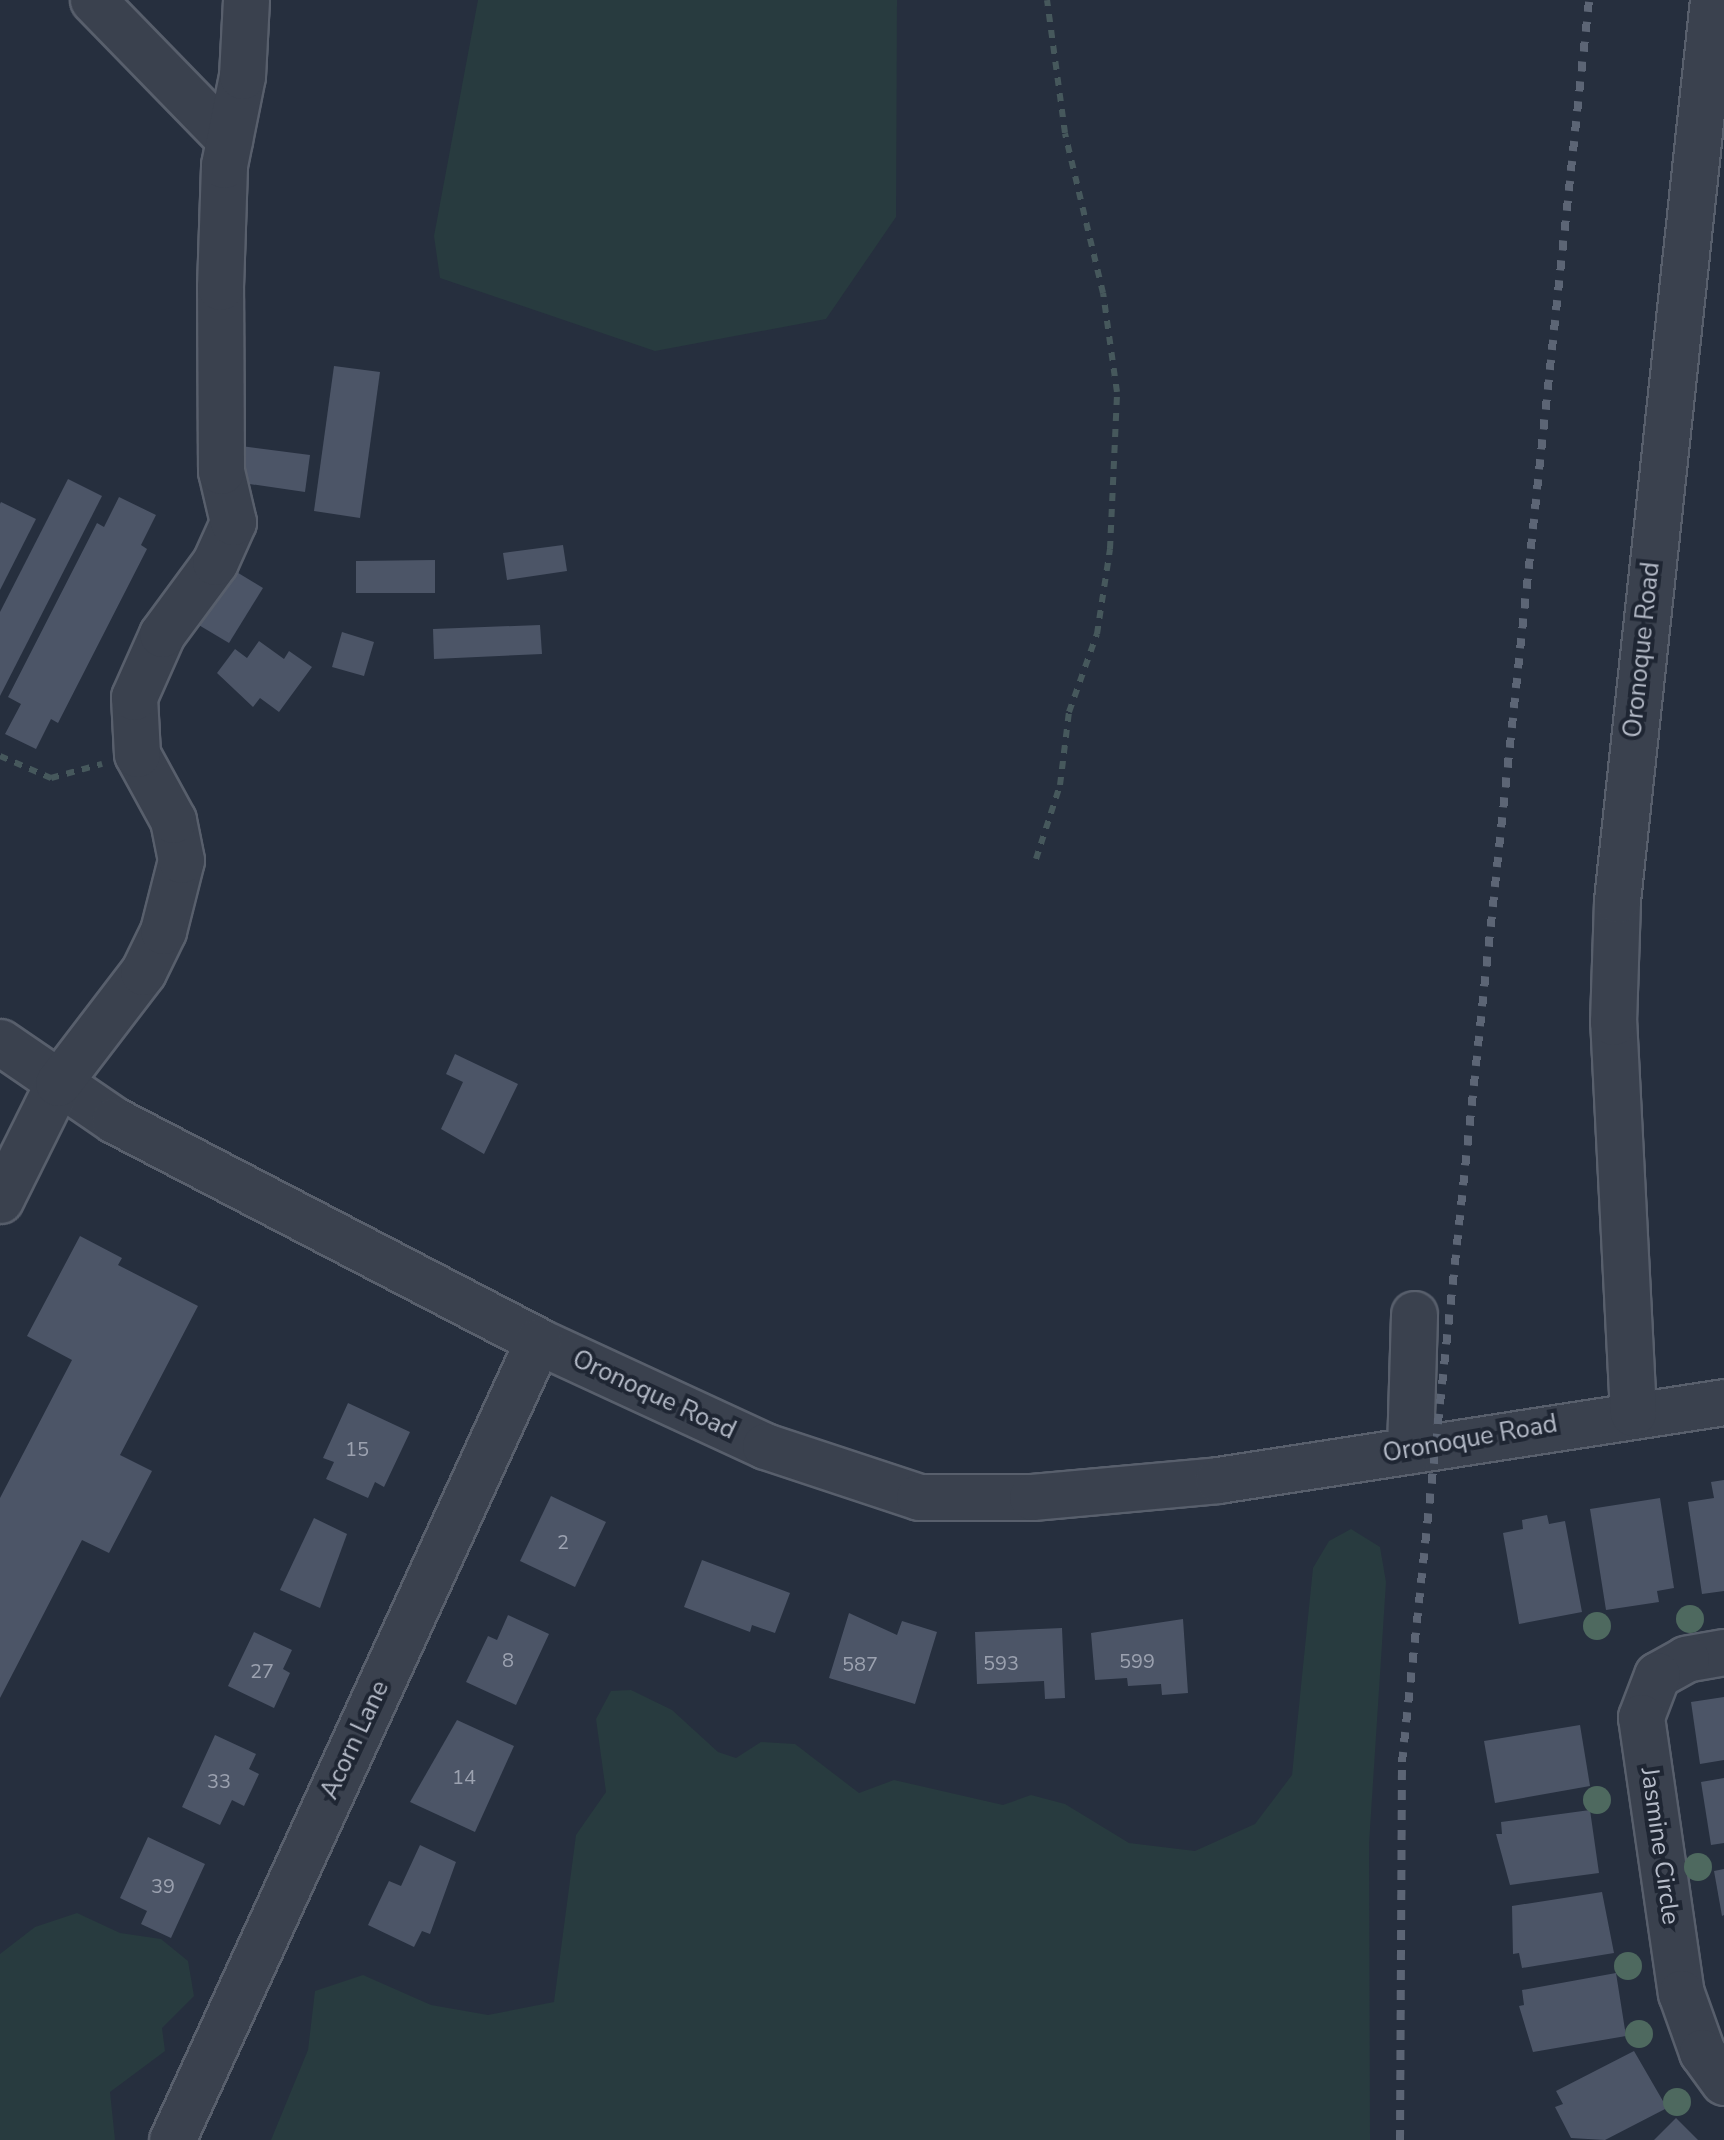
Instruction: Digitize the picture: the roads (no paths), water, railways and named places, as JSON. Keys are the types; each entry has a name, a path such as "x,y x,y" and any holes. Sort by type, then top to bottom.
{"street":[{"path":"92,0 229,140"},
{"path":"0,1200 58,1083 144,972 163,931 181,860 173,820 137,754 134,697 162,634 215,562 233,522 221,470 220,402 229,140 242,76 246,0"},
{"name":"Oronoque Road","path":"0,1042 58,1083 162,1146 538,1341 782,1452 919,1496 1102,1492 1256,1476 1633,1413 1632,1294 1614,1039 1616,900 1713,0"},
{"path":"1410,1450 1414,1314"},
{"name":"Acorn Lane","path":"172,2140 538,1341"},
{"path":"1633,1413 1724,1402"},
{"name":"Jasmine Circle","path":"1724,1652 1665,1669 1645,1694 1641,1717 1681,1992 1702,2052 1724,2082"}],"railway":[{"path":"1400,2140 1402,1762 1589,0"}]}
